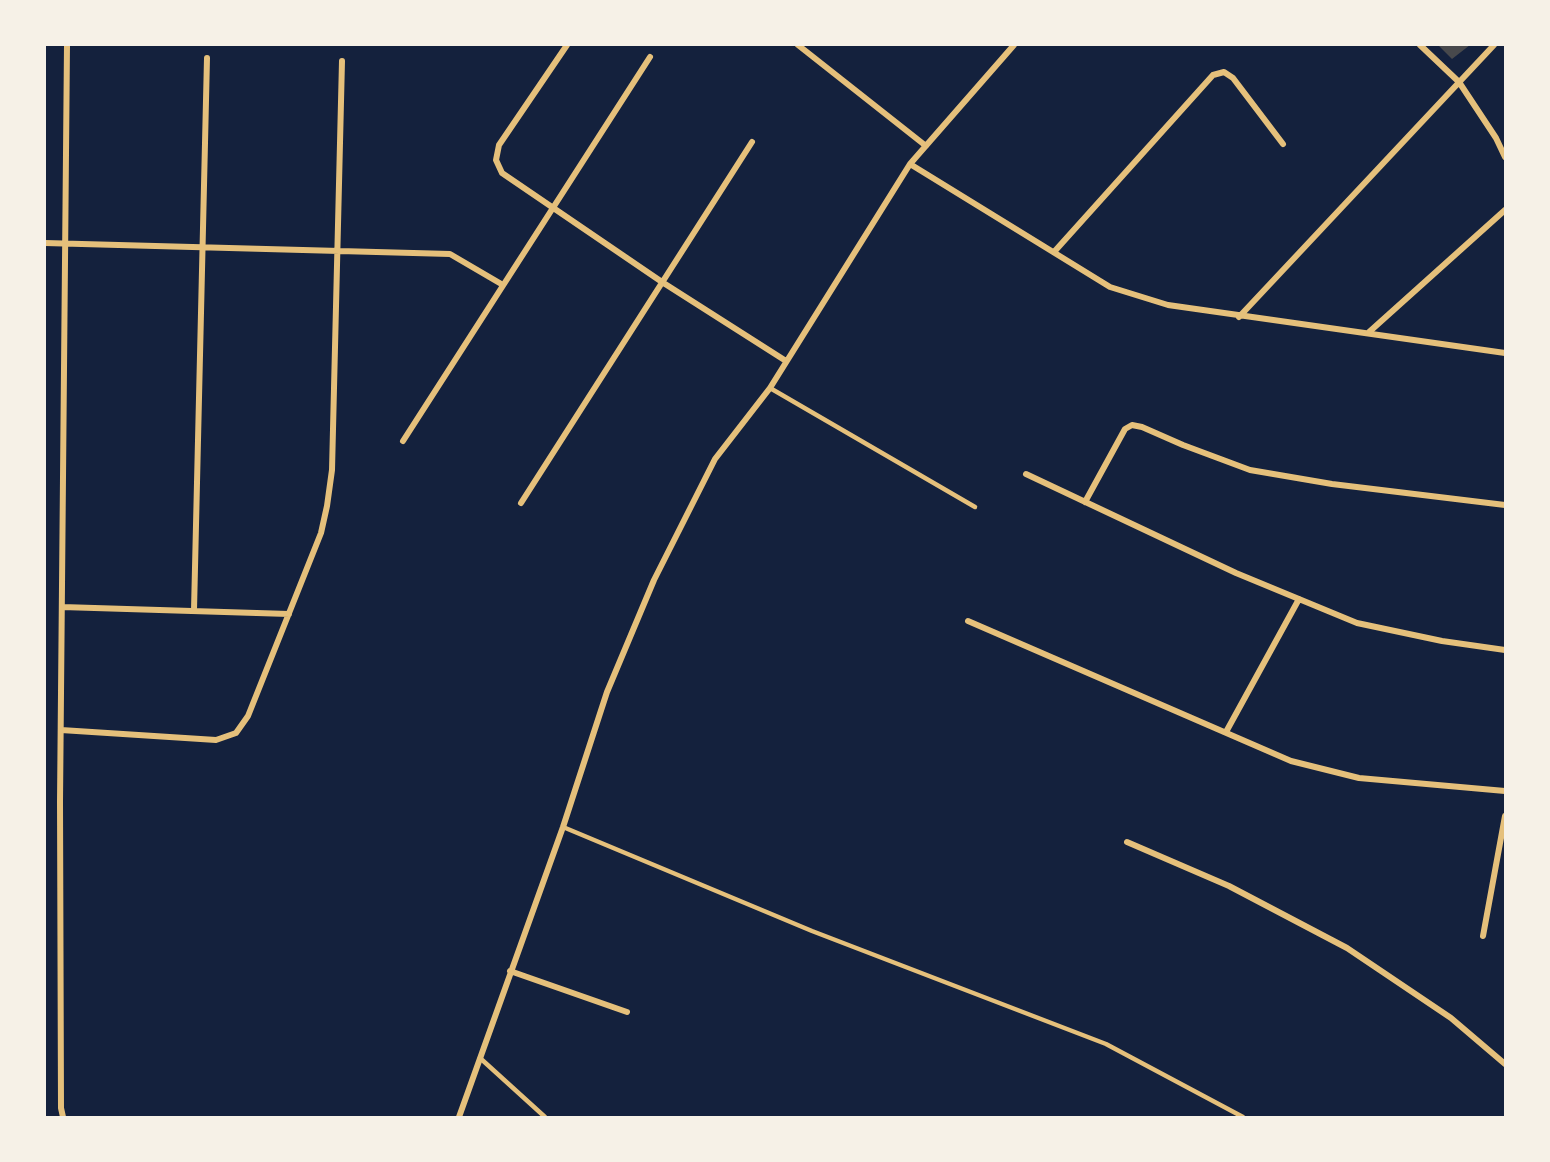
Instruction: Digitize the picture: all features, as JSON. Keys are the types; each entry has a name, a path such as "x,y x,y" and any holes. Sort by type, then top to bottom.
{"street":[{"path":"63,1117 61,1108 61,730 68,45"},
{"path":"567,45 499,145 496,160 502,173 662,282 786,361"},
{"path":"798,45 926,146"},
{"path":"459,1117 563,827 607,692 654,580 715,459 770,388 910,164 1014,45"},
{"path":"1420,45 1459,82 1496,138 1505,157"},
{"path":"1239,316 1494,45"},
{"path":"403,441 650,57"},
{"path":"194,610 207,58"},
{"path":"61,730 216,740 236,733 248,716 321,533 327,506 332,470 342,61"},
{"path":"1054,252 1213,75 1224,72 1233,78 1283,144"},
{"path":"521,503 752,142"},
{"path":"910,164 1110,287 1168,305 1505,353"},
{"path":"1368,333 1505,210"},
{"path":"45,243 338,253 450,254 503,285"},
{"path":"1085,502 1125,429 1132,425 1250,470 1332,484 1505,505"},
{"path":"1026,474 1236,573 1357,623 1442,641 1505,650"},
{"path":"1226,732 1299,599"},
{"path":"62,607 289,614"},
{"path":"968,621 1291,760 1359,778 1505,791"},
{"path":"1483,936 1505,816"},
{"path":"1126,842 1229,886 1347,948 1451,1018 1505,1064"},
{"path":"510,971 627,1012"}],"lane":[{"path":"770,388 975,507"},
{"path":"563,827 812,931 1106,1044 1243,1117"},
{"path":"480,1058 545,1117"}],"building":[{"path":"1438,45 1470,45 1452,59"}]}
